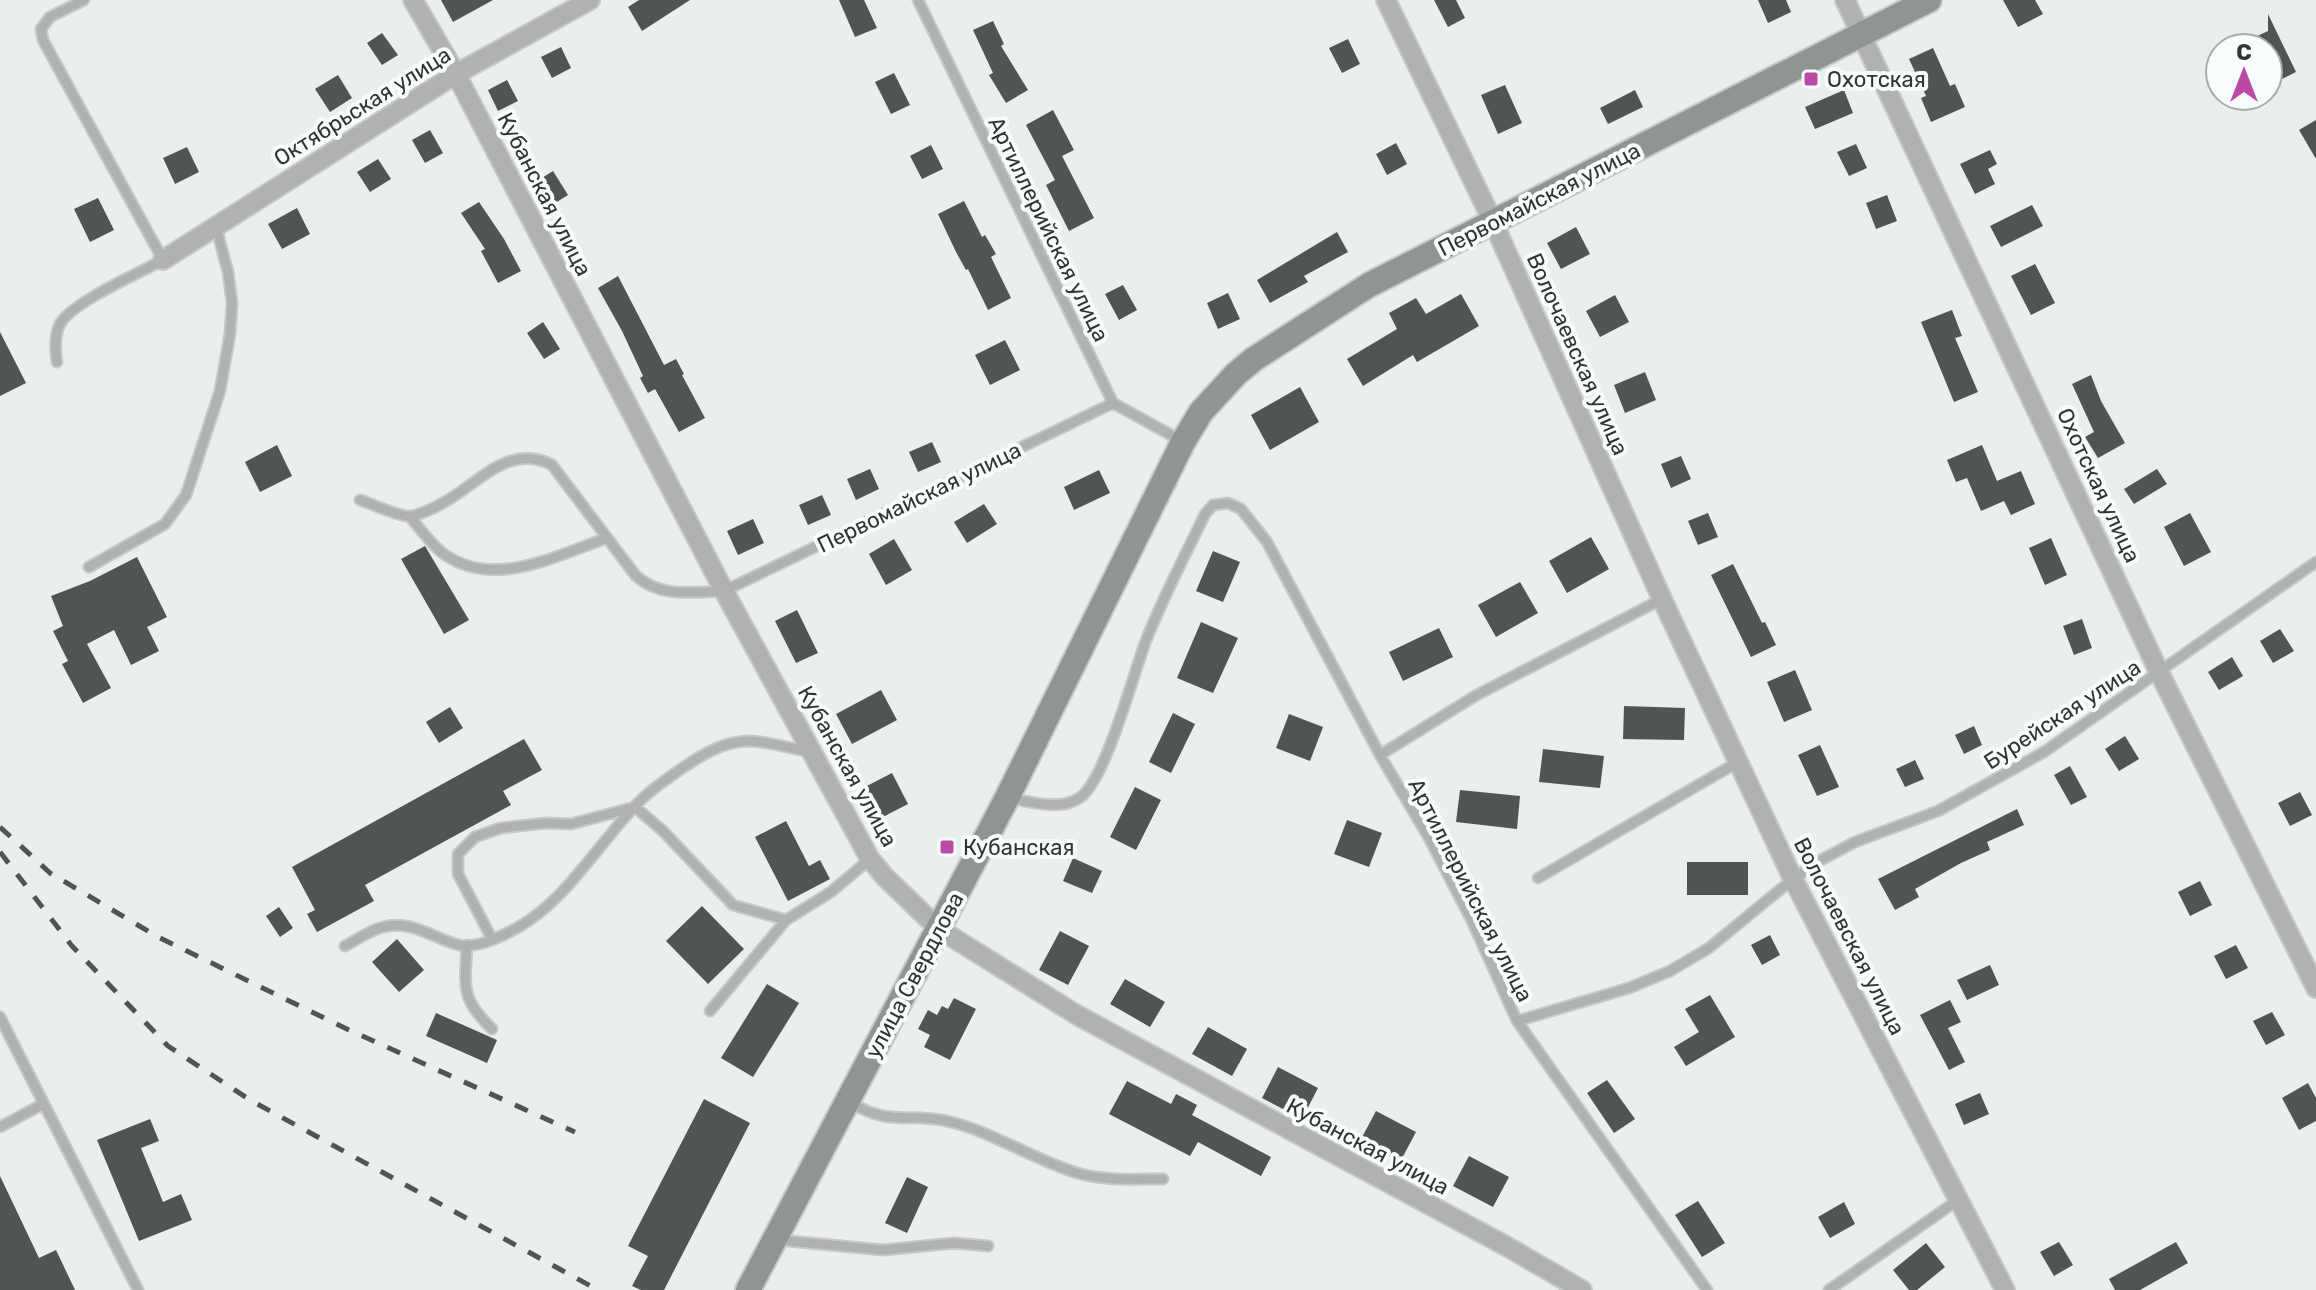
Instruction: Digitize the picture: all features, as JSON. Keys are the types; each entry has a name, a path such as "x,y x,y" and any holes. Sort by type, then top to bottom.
{"main road":[{"name":"Первомайская улица","path":"1183,442 1220,389 1254,359 1369,285 1929,0"},
{"name":"улица Свердлова","path":"748,1290 1007,798 1183,442"}],"street":[{"name":"Кубанская улица","path":"413,0 456,74 724,591 870,859 885,877 939,929 1090,1023 1506,1246 1582,1290"},
{"name":"Октябрьская улица","path":"163,260 456,74 590,0"},
{"name":"Волочаевская улица","path":"1386,0 1493,222 1662,599 1793,879 2005,1290"},
{"name":"Охотская улица","path":"1845,0 2159,672 2316,988"}],"lane":[{"path":"57,362 57,333 61,321 76,307 163,260 43,40 41,29 50,17 84,0"},
{"name":"Артиллерийская улица","path":"918,0 1113,403"},
{"path":"89,567 165,524 186,495 220,391 230,334 232,303 228,272 216,227"},
{"path":"1113,403 1183,442"},
{"name":"Первомайская улица","path":"724,591 1113,403"},
{"path":"410,517 446,503 511,459 538,457 552,465 636,576 647,586 674,593 724,591"},
{"path":"360,500 410,517 442,553 473,568 515,569 607,538"},
{"name":"Артиллерийская улица","path":"1007,798 1068,804 1084,795 1104,761 1146,640 1205,514 1221,502 1241,509 1267,542 1380,755 1429,838 1472,921 1517,1021 1707,1290"},
{"name":"Бурейская улица","path":"1517,1021 1629,988 1670,971 1709,948 1793,879 1855,842 1938,811 2044,752 2316,562"},
{"path":"1380,755 1475,696 1662,599"},
{"path":"345,946 382,927 393,925 421,929 459,945 492,939 519,927 544,906 573,879 635,807 677,771 714,748 748,741 813,753"},
{"path":"1538,878 1738,762"},
{"path":"635,807 663,831 733,905 786,920"},
{"path":"492,939 458,874 458,854 475,837 501,828 546,823 571,824 635,807"},
{"path":"710,1011 786,920 831,892 870,859"},
{"path":"467,945 466,996 492,1029"},
{"path":"0,1017 138,1290"},
{"path":"847,1101 869,1114 894,1119 921,1117 951,1122 1076,1173 1105,1179 1163,1179"},
{"path":"0,1127 43,1104"},
{"path":"1829,1290 1958,1200"},
{"path":"775,1240 883,1250 954,1243 988,1246"}],"building":[{"path":"441,0 493,0 453,22"},
{"path":"639,0 690,0 642,31 628,7"},
{"path":"839,0 864,0 877,28 855,37"},
{"path":"1434,0 1456,0 1465,18 1448,27"},
{"path":"1758,0 1786,0 1791,12 1768,23"},
{"path":"2003,0 2035,0 2043,14 2018,27"},
{"path":"2268,14 2277,32 2268,31"},
{"path":"993,21 1004,44 1001,46 1028,90 1006,103 989,75 993,73 973,30"},
{"path":"382,33 398,55 382,65 367,43"},
{"path":"1348,39 1360,64 1342,73 1329,48"},
{"path":"561,47 571,68 552,78 541,57"},
{"path":"2284,47 2296,72 2284,78"},
{"path":"1933,48 1950,86 1955,84 1965,107 1931,122 1921,98 1926,96 1909,59"},
{"path":"894,73 910,105 891,114 875,82"},
{"path":"338,75 352,98 330,112 315,89"},
{"path":"507,80 518,101 498,111 488,90"},
{"path":"1505,85 1522,123 1498,134 1481,95"},
{"path":"1635,90 1643,107 1608,124 1600,108"},
{"path":"1844,90 1853,113 1815,129 1805,107"},
{"path":"1053,110 1074,150 1062,156 1094,218 1069,231 1046,185 1055,180 1026,125"},
{"path":"2316,120 2316,159 2299,130"},
{"path":"430,130 443,153 425,163 412,140"},
{"path":"1396,143 1407,164 1387,175 1376,154"},
{"path":"1856,144 1867,168 1849,176 1837,152"},
{"path":"931,145 943,169 922,179 910,156"},
{"path":"187,147 199,172 175,184 163,158"},
{"path":"1990,150 1997,164 1988,169 1995,184 1975,194 1960,164"},
{"path":"378,159 391,179 370,192 357,172"},
{"path":"553,171 568,195 552,205 537,181"},
{"path":"1887,195 1897,221 1876,229 1866,203"},
{"path":"98,198 114,230 90,242 74,209"},
{"path":"964,201 982,237 985,235 996,254 991,257 1011,298 988,310 938,214"},
{"path":"479,202 521,271 498,283 481,251 485,249 461,213"},
{"path":"2032,205 2043,226 2001,247 1990,226"},
{"path":"297,208 310,234 282,249 268,224"},
{"path":"1576,227 1590,254 1561,269 1547,243"},
{"path":"1337,232 1348,252 1304,276 1308,282 1270,303 1257,280"},
{"path":"2035,264 2055,303 2031,315 2011,276"},
{"path":"618,276 664,365 676,359 705,418 679,432 655,389 648,393 622,331 598,288"},
{"path":"1123,285 1137,310 1119,320 1105,294"},
{"path":"1228,293 1240,319 1218,329 1207,303"},
{"path":"1461,294 1479,326 1417,362 1413,355 1363,386 1347,359 1397,329 1389,313 1416,298 1426,314"},
{"path":"1615,295 1629,322 1600,337 1586,311"},
{"path":"1952,310 1962,336 1955,338 1978,392 1954,402 1921,322"},
{"path":"543,322 560,349 544,359 527,333"},
{"path":"0,332 26,383 0,396"},
{"path":"1005,340 1020,370 990,385 975,355"},
{"path":"1645,372 1656,400 1625,413 1614,385"},
{"path":"2091,375 2101,401 2125,443 2098,458 2085,437 2094,432 2072,384"},
{"path":"1300,387 1319,422 1270,450 1251,415"},
{"path":"932,442 941,462 918,472 909,452"},
{"path":"277,445 292,476 260,492 245,462"},
{"path":"1982,445 1997,481 2021,471 2035,504 2011,515 2004,501 1981,511 1967,478 1956,482 1947,460"},
{"path":"1681,456 1691,479 1671,488 1661,464"},
{"path":"870,469 879,489 856,500 847,479"},
{"path":"2157,469 2167,484 2134,504 2124,489"},
{"path":"1099,470 1110,493 1074,510 1064,487"},
{"path":"822,495 831,515 808,525 799,505"},
{"path":"984,504 997,524 967,543 954,522"},
{"path":"1708,513 1718,537 1698,545 1688,521"},
{"path":"2190,513 2211,552 2184,566 2164,527"},
{"path":"753,519 764,543 738,555 727,531"},
{"path":"1591,537 1609,569 1567,593 1549,561"},
{"path":"2051,538 2067,575 2045,585 2029,548"},
{"path":"894,539 912,570 886,585 869,554"},
{"path":"425,546 469,620 444,634 401,559"},
{"path":"1213,551 1240,562 1223,602 1196,591"},
{"path":"137,557 167,617 147,627 159,651 131,665 114,630 87,644 111,688 83,703 62,664 68,661 53,631 63,626 51,596 90,581"},
{"path":"1733,564 1776,645 1751,657 1711,575"},
{"path":"1520,582 1538,613 1496,637 1478,605"},
{"path":"797,610 818,653 796,663 775,621"},
{"path":"2082,619 2092,648 2074,655 2063,626"},
{"path":"1201,622 1238,638 1213,693 1177,678"},
{"path":"1439,628 1453,657 1403,681 1389,652"},
{"path":"2280,629 2294,651 2273,663 2260,641"},
{"path":"2232,657 2243,676 2219,690 2208,672"},
{"path":"1795,670 1812,710 1784,722 1767,682"},
{"path":"881,690 897,720 852,744 836,714"},
{"path":"1624,706 1685,708 1684,740 1623,739"},
{"path":"450,707 463,728 439,743 426,722"},
{"path":"1173,713 1195,724 1171,773 1149,762"},
{"path":"1289,714 1323,727 1310,761 1276,748"},
{"path":"1974,726 1982,745 1964,754 1955,735"},
{"path":"2125,736 2139,759 2119,771 2105,749"},
{"path":"524,739 542,770 503,791 511,805 365,885 374,901 317,932 307,914 315,910 292,867"},
{"path":"1820,745 1839,787 1817,796 1798,755"},
{"path":"1543,749 1604,756 1600,788 1539,782"},
{"path":"1915,760 1924,779 1905,787 1896,769"},
{"path":"2070,766 2087,797 2071,805 2054,775"},
{"path":"892,773 908,804 877,820 861,789"},
{"path":"1135,787 1161,800 1136,850 1110,837"},
{"path":"1460,790 1520,796 1517,829 1456,822"},
{"path":"2300,792 2312,815 2290,826 2278,803"},
{"path":"2017,809 2024,825 1987,842 1990,850 1915,889 1919,897 1895,910 1878,879"},
{"path":"1347,820 1382,833 1369,867 1334,854"},
{"path":"786,821 809,866 820,860 830,879 788,901 755,837"},
{"path":"1073,858 1102,871 1092,893 1063,881"},
{"path":"1687,862 1748,862 1748,895 1687,895"},
{"path":"2200,881 2212,905 2190,916 2178,892"},
{"path":"702,906 744,949 708,984 666,941"},
{"path":"279,907 293,928 280,937 266,916"},
{"path":"1060,931 1089,946 1068,985 1039,970"},
{"path":"1770,935 1780,955 1762,965 1751,945"},
{"path":"397,939 424,970 399,992 372,962"},
{"path":"2236,945 2248,968 2226,979 2214,956"},
{"path":"1990,965 1999,985 1967,1000 1957,980"},
{"path":"1125,979 1165,1002 1150,1027 1110,1004"},
{"path":"767,984 799,1003 753,1077 721,1058"},
{"path":"1710,995 1735,1037 1686,1066 1674,1047 1699,1032 1685,1009"},
{"path":"954,998 976,1009 950,1060 924,1047 930,1035 918,1029 928,1010 937,1015 942,1006 948,1009"},
{"path":"1950,1000 1961,1022 1948,1028 1965,1062 1949,1070 1920,1015"},
{"path":"2272,1012 2285,1035 2266,1045 2253,1021"},
{"path":"436,1013 497,1040 487,1063 426,1036"},
{"path":"1208,1027 1247,1049 1232,1076 1192,1054"},
{"path":"1278,1067 1318,1088 1302,1119 1262,1098"},
{"path":"1607,1080 1635,1119 1614,1133 1587,1093"},
{"path":"1127,1081 1171,1104 1176,1094 1197,1105 1192,1115 1271,1157 1261,1176 1198,1142 1190,1156 1109,1114"},
{"path":"2308,1083 2316,1098 2316,1121 2299,1130 2282,1098"},
{"path":"1980,1093 1989,1114 1964,1125 1955,1104"},
{"path":"704,1099 750,1123 664,1290 641,1290 632,1286 648,1256 628,1246"},
{"path":"1376,1111 1416,1132 1400,1162 1360,1141"},
{"path":"150,1119 159,1141 141,1148 163,1202 181,1194 192,1220 139,1241 97,1140"},
{"path":"1469,1156 1509,1177 1493,1207 1453,1186"},
{"path":"0,1176 39,1258 56,1250 75,1290 0,1290"},
{"path":"907,1177 928,1187 907,1233 885,1223"},
{"path":"1698,1201 1725,1243 1702,1257 1675,1215"},
{"path":"1844,1202 1855,1224 1830,1238 1818,1217"},
{"path":"2059,1242 2073,1265 2054,1276 2040,1252"},
{"path":"2176,1242 2188,1263 2140,1290 2115,1290 2109,1279"},
{"path":"1926,1243 1945,1267 1917,1290 1909,1290 1893,1270"}],"railway":[{"path":"0,827 50,873 158,937 349,1030 575,1132"},
{"path":"0,852 72,946 168,1046 250,1100 598,1290"}],"place":[{"name":"Охотская","path":"1811,79"},
{"name":"Кубанская","path":"947,847"}]}
